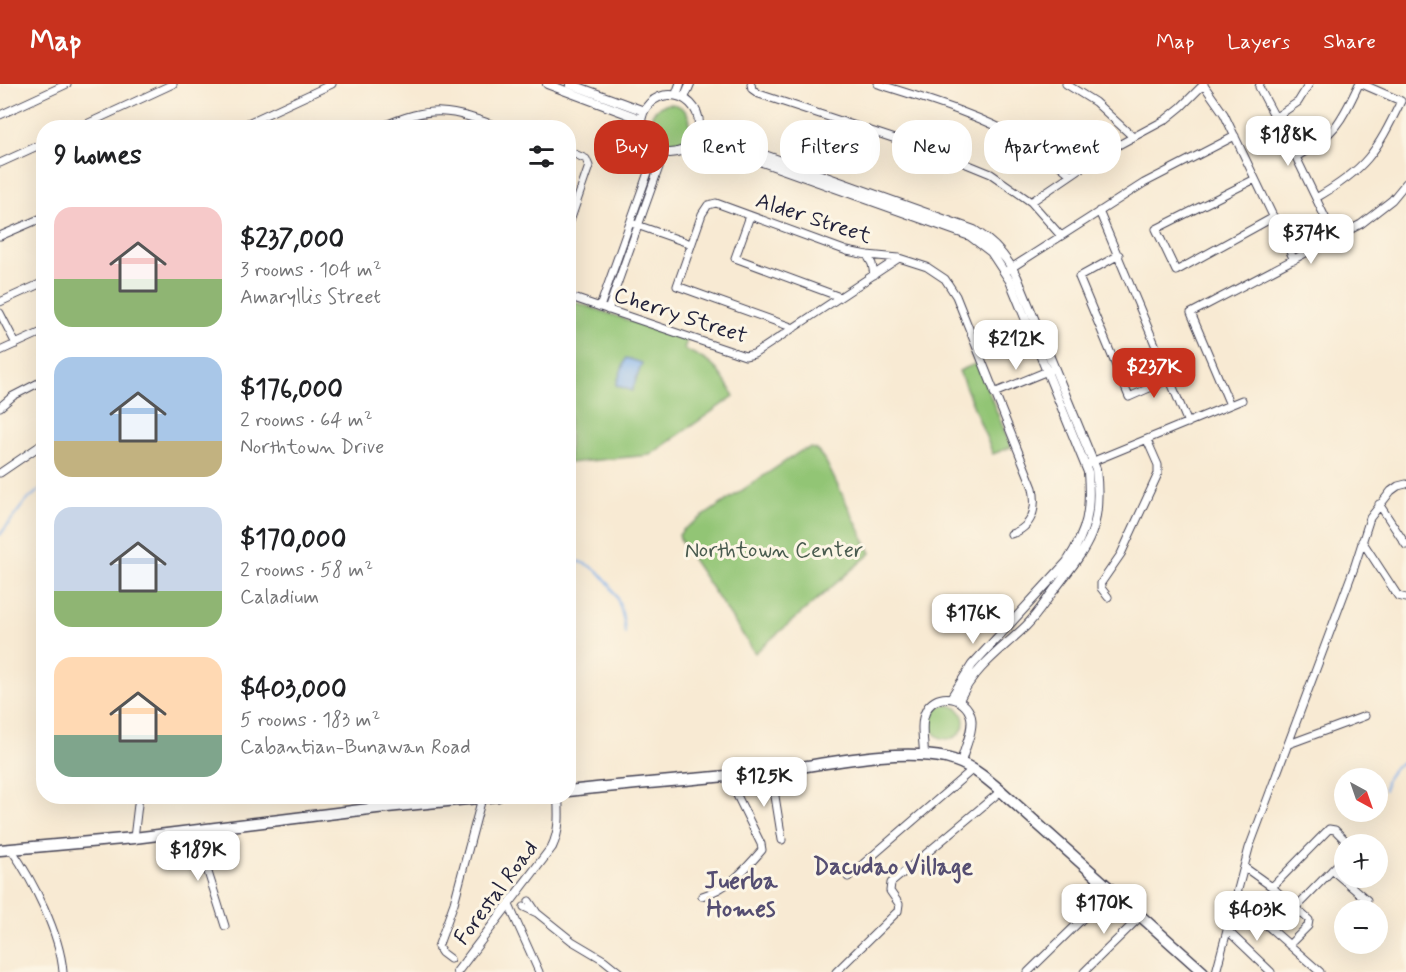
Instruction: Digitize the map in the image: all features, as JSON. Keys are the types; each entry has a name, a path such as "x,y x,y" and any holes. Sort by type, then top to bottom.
{"main road":[{"path":"576,790 771,771 880,757 924,755 944,758 973,769 1001,790 1141,916 1197,970"},
{"path":"6,849 134,838 419,804"}],"street":[{"path":"0,115 67,84"},
{"path":"95,120 173,84"},
{"path":"253,120 332,84"},
{"path":"547,84 642,115"},
{"path":"570,84 642,115"},
{"path":"680,84 680,97"},
{"path":"680,97 690,84"},
{"path":"878,84 984,122"},
{"path":"1066,84 1095,102 1132,137"},
{"path":"1121,144 1165,120 1204,84 1220,106 1294,260"},
{"path":"1260,84 1259,87 1335,238"},
{"path":"1276,117 1298,102 1309,84"},
{"path":"1296,157 1323,141 1338,125 1361,84 1401,101 1385,136 1365,163 1350,176 1316,198"},
{"path":"751,87 759,94 947,156 991,174 1031,202 1060,236"},
{"path":"642,120 642,115 657,98 666,95 680,97 696,110 699,120"},
{"path":"399,120 414,114 444,111 458,112 480,120"},
{"path":"1009,269 1144,183 1235,136"},
{"path":"0,163 36,148"},
{"path":"576,154 582,156 589,166 576,204"},
{"path":"768,161 970,236 991,252 1009,269 1088,463 1090,500 1088,517 1078,545 1067,562 967,677 955,699"},
{"path":"604,308 652,174"},
{"path":"1031,202 1070,174"},
{"path":"1255,179 1156,229 1176,271 1274,217"},
{"path":"1230,405 1191,314 1335,238 1378,212 1406,183"},
{"name":"Alder Street","path":"691,244 702,214 708,205 716,203 847,251 899,258 937,273 951,287 1025,465 1035,499 1028,525 1011,534"},
{"path":"1099,211 1188,423"},
{"path":"750,216 735,258 840,297"},
{"path":"0,236 36,220"},
{"path":"634,224 691,244 677,286 794,328"},
{"path":"867,255 873,264 874,275"},
{"path":"1119,255 1079,277 1107,347 1129,397 1170,379"},
{"name":"Cherry Street","path":"576,299 745,356 754,354 899,258"},
{"path":"0,302 36,286"},
{"path":"0,313 16,344"},
{"path":"0,351 36,335"},
{"path":"994,393 1051,370"},
{"path":"0,407 13,396 36,384"},
{"path":"1088,463 1242,400"},
{"path":"1108,597 1101,588 1101,583 1121,554 1158,474 1158,465 1147,440"},
{"path":"0,473 36,448"},
{"path":"1216,972 1249,848 1370,518 1391,491 1406,484"},
{"path":"1379,504 1406,545"},
{"path":"1362,541 1398,596 1406,598"},
{"path":"924,755 923,721 926,710 934,701 955,699 969,711 972,721 961,763"},
{"path":"1289,744 1365,716"},
{"path":"848,877 973,769"},
{"path":"771,771 782,840"},
{"path":"702,896 736,879 762,850 727,775"},
{"path":"836,972 898,910 899,904 890,891 891,883 1001,790"},
{"path":"134,838 138,804"},
{"path":"450,959 442,954 438,946 457,892 480,804"},
{"name":"Forestal Road","path":"457,972 520,901 557,836 558,804"},
{"path":"1272,887 1329,829 1339,834"},
{"path":"195,831 225,926"},
{"path":"6,849 28,873 62,957 63,972"},
{"path":"1244,867 1272,887 1309,920 1310,924 1289,945"},
{"path":"1295,908 1332,870 1367,900"},
{"path":"1028,972 1112,890"},
{"path":"1236,897 1320,972"},
{"path":"520,901 572,941 619,972"},
{"path":"520,901 539,972"},
{"path":"1084,972 1141,916"},
{"path":"1227,930 1271,972"}],"green space":[{"path":"670,104 684,110 689,120 681,120 681,140 670,144 669,120 651,120 656,110"},
{"path":"576,302 687,340 684,349 714,367 734,396 650,455 576,462"},
{"path":"977,363 1011,447 993,454 959,371"},
{"name":"Northtown Center","path":"811,448 817,450 826,462 871,553 755,653 682,544 679,535 684,529 801,451"},
{"path":"947,705 959,710 964,722 959,734 947,739 935,734 930,722 935,710"}],"water":[{"path":"626,358 642,363 632,391 616,385"}],"waterway":[{"path":"0,535 25,502 36,493"},
{"path":"576,561 592,568 610,585 620,608 625,633"},
{"path":"1388,778 1406,759"}],"district":[{"name":"Dacudao Village","path":"893,866"},
{"name":"Juerba Homes","path":"741,894"}]}
